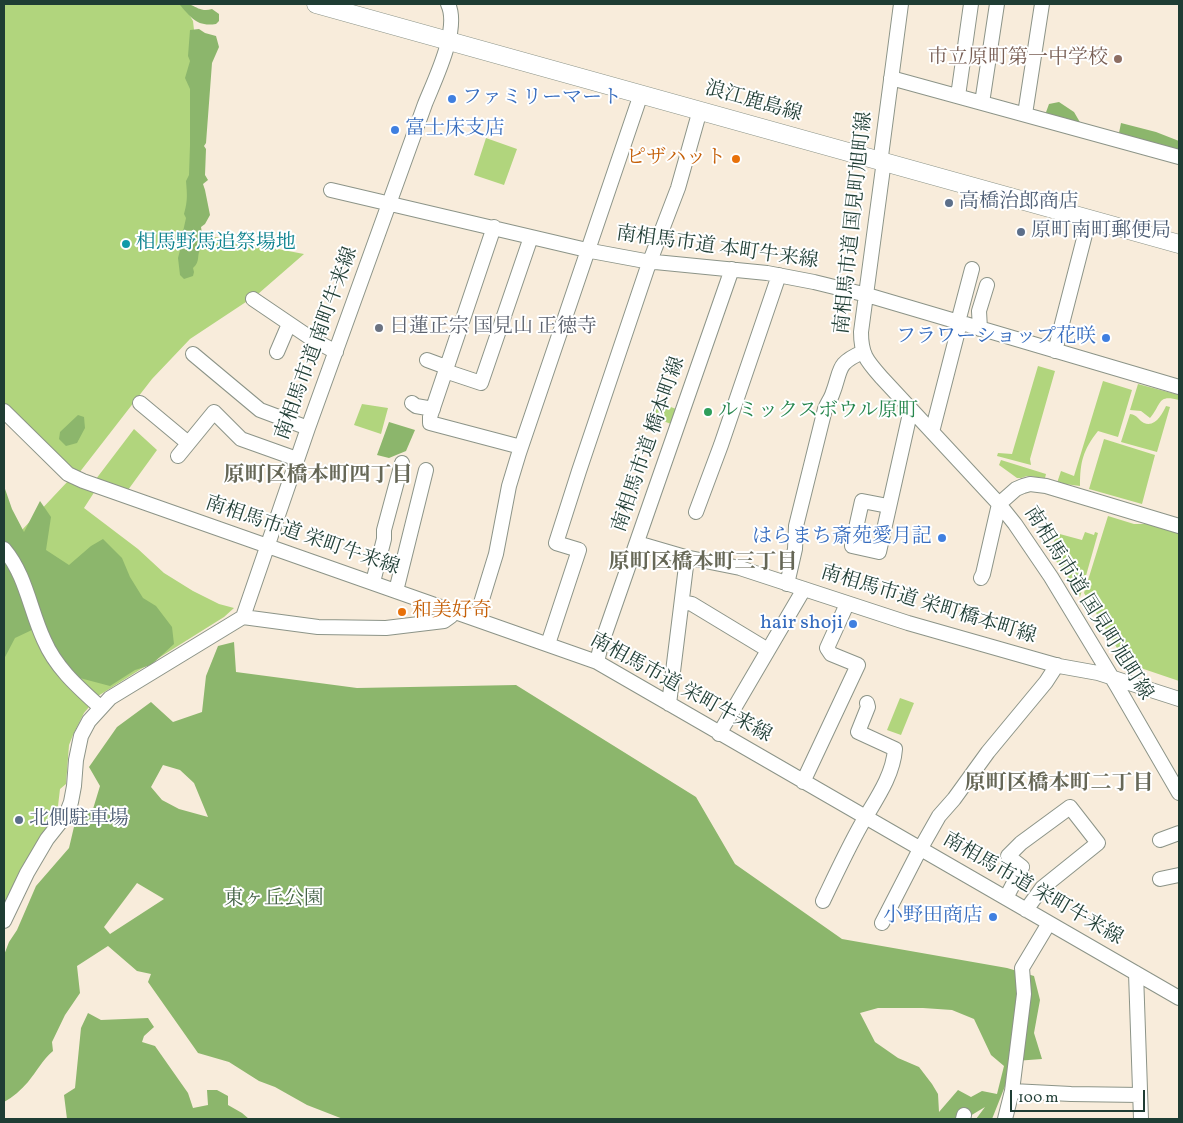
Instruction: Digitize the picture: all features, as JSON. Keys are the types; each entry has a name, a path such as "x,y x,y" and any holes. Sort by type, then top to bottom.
{"main road":[{"name":"浪江鹿島線","path":"316,4 448,39 1179,244"}],"street":[{"name":"南相馬市道 南町牛来線","path":"243,617 308,428 425,104 441,65 452,22 452,14 448,4"},
{"name":"南相馬市道 国見町旭町線","path":"901,4 881,156 883,168 862,332 863,352 870,365 999,504 1015,524 1053,581 1179,792"},
{"path":"958,96 971,4"},
{"path":"982,103 997,4"},
{"path":"1025,114 1042,4"},
{"path":"891,78 1179,157"},
{"path":"476,619 496,554 509,486 520,447 641,94"},
{"path":"548,644 579,550 556,543 650,262 678,188 700,110"},
{"name":"南相馬市道 本町牛来線","path":"331,190 588,250 650,262 732,269 814,282 867,295 1179,387"},
{"path":"1055,351 1089,219"},
{"path":"494,227 445,369 430,423 520,447"},
{"path":"427,360 481,383 531,237"},
{"name":"南相馬市道 橋本町線","path":"597,662 601,644 732,269"},
{"path":"932,432 972,269"},
{"path":"696,512 779,275"},
{"path":"980,329 979,311 987,285"},
{"path":"253,299 289,324 336,352"},
{"path":"277,352 289,324"},
{"path":"787,584 795,549 796,526 825,409 831,398 840,368 849,358 863,352"},
{"path":"193,354 260,410 308,428"},
{"path":"140,403 188,443"},
{"path":"412,403 416,406 433,409"},
{"path":"888,506 911,410"},
{"name":"南相馬市道 栄町牛来線","path":"4,411 56,463 76,478 597,662 1179,998"},
{"path":"178,456 214,412 241,439 298,459"},
{"path":"374,582 384,539 384,530 402,463"},
{"path":"396,591 426,470"},
{"path":"981,578 999,504 1016,489 1030,484 1038,484 1179,526"},
{"name":"南相馬市道 栄町橋本町線","path":"637,542 687,558 740,568 908,624 1057,665 1098,673 1179,699"},
{"path":"4,549 18,570 42,638 56,663 100,707"},
{"path":"669,704 687,558"},
{"path":"720,734 804,590"},
{"path":"682,602 692,604 768,650"},
{"path":"803,782 858,665 831,654 827,648 847,604"},
{"path":"4,922 27,873 47,839 66,815 71,802 81,736 89,721 110,698 243,617 318,627 386,628 444,621 454,612"},
{"path":"882,923 920,848 943,811 988,752 1046,682 1057,665"},
{"path":"822,901 885,782 895,756 895,749 858,732 868,707 867,703"},
{"path":"1006,898 1022,867 1008,856 1070,807 1098,844 1042,888 1026,910"},
{"path":"1160,840 1179,833"},
{"path":"1160,879 1179,875"},
{"path":"1005,1119 1012,1091 1024,994 1022,968 1049,923"},
{"path":"1136,974 1140,1119"},
{"path":"1012,1091 1140,1095"}],"green space":[{"name":"相馬野馬追祭場地","path":"4,4 183,4 193,21 198,66 194,233 304,254 258,294 190,339 152,379 79,473 71,470 4,405"},
{"path":"179,4 188,4 203,10 212,9 219,14 219,21 216,24 203,24 191,17"},
{"path":"199,29 216,36 219,47 212,63 206,143 204,146 206,149 205,175 208,180 203,184 210,215 201,227 203,240 200,243 201,248 197,263 193,268 193,276 184,279 180,275 178,258 186,218 184,214 187,201 186,181 189,175 190,89 185,78 190,61 188,56 190,30"},
{"path":"1059,102 1074,112 1081,124 1045,115 1049,104"},
{"path":"1121,123 1156,132 1179,141 1179,150 1119,133"},
{"path":"486,138 517,149 504,185 474,175"},
{"path":"1038,366 1055,371 1030,459 1031,465 997,456 998,453 1012,454"},
{"path":"1103,381 1132,390 1118,437 1098,431 1083,457 1080,486 1057,483 1061,471 1074,476"},
{"path":"1138,384 1179,395 1179,400 1172,398 1163,399 1150,418 1141,411 1130,410"},
{"path":"657,402 679,410 674,425 652,417"},
{"path":"362,404 388,408 381,434 354,425"},
{"path":"1166,406 1170,407 1157,452 1121,442 1130,414 1135,415 1148,424 1158,419"},
{"path":"78,415 84,417 85,428 77,443 66,446 59,439 60,432"},
{"path":"389,422 415,430 406,451 389,458 377,455"},
{"path":"134,429 157,450 128,490 96,479"},
{"path":"1104,439 1155,455 1142,504 1089,489"},
{"path":"1001,460 1046,474 1045,478 1027,476 1017,478 999,465"},
{"path":"69,480 95,491 84,508 138,549 164,573 219,604 234,608 224,617 98,696 84,713 69,745 66,784 60,789 58,806 55,810 57,817 4,908 4,549"},
{"path":"4,486 12,509 24,532 40,501 51,517 46,550 69,565 91,546 103,539 122,558 130,577 143,598 156,606 172,627 174,644 151,665 135,670 110,686 76,677 59,661 4,543"},
{"path":"1108,516 1134,524 1148,524 1179,533 1179,681 1126,663 1084,593"},
{"path":"1085,532 1094,535 1095,532 1098,533 1080,597 1045,544 1053,546 1056,533 1082,540"},
{"path":"4,556 12,566 34,629 15,638 4,659"},
{"name":"東ヶ丘公園","path":"234,642 236,672 357,688 516,685 696,797 735,864 842,939 1007,968 1034,976 1040,1000 1034,1033 1042,1059 1015,1061 992,1119 976,1119 985,1107 965,1119 343,1119 307,1105 275,1087 259,1081 229,1062 198,1053 148,982 151,974 137,971 108,946 77,966 80,993 65,1015 52,1042 53,1051 25,1085 14,1096 4,1102 4,955 36,886 69,848 77,814 93,809 100,786 89,767 117,727 151,702 173,722 202,712 206,676 218,646","holes":["163,765 180,770 194,783 208,817 179,809 162,800 151,787","137,883 164,899 110,934 104,927","878,1008 923,1008 952,1010 974,1019 991,1055 1004,1066 997,1094 982,1091 971,1097 958,1090 939,1112 938,1094 919,1067 898,1058 875,1042 860,1013"]},
{"path":"900,698 914,703 901,735 887,730"},
{"path":"88,1013 101,1020 148,1018 154,1027 144,1036 142,1042 155,1046 188,1093 193,1108 208,1105 207,1090 217,1090 228,1096 228,1105 249,1119 67,1119 64,1095 75,1088 81,1028"}],"place":[{"name":"市立原町第一中学校","path":"1118,59"},
{"name":"ファミリーマート","path":"452,99"},
{"name":"富士床支店","path":"395,130"},
{"name":"ピザハット","path":"736,159"},
{"name":"高橋治郎商店","path":"949,203"},
{"name":"原町南町郵便局","path":"1021,232"},
{"name":"相馬野馬追祭場地","path":"126,244"},
{"name":"日蓮正宗 国見山 正徳寺","path":"379,328"},
{"name":"フラワーショップ花咲","path":"1106,338"},
{"name":"ルミックスボウル原町","path":"708,412"},
{"name":"はらまち斎苑愛月記","path":"942,538"},
{"name":"和美好奇","path":"402,612"},
{"name":"hair shoji","path":"853,624"},
{"name":"北側駐車場","path":"19,820"},
{"name":"小野田商店","path":"993,917"}],"district":[{"name":"原町区橋本町四丁目","path":"318,477"},
{"name":"原町区橋本町三丁目","path":"703,564"},
{"name":"原町区橋本町二丁目","path":"1059,785"}]}
